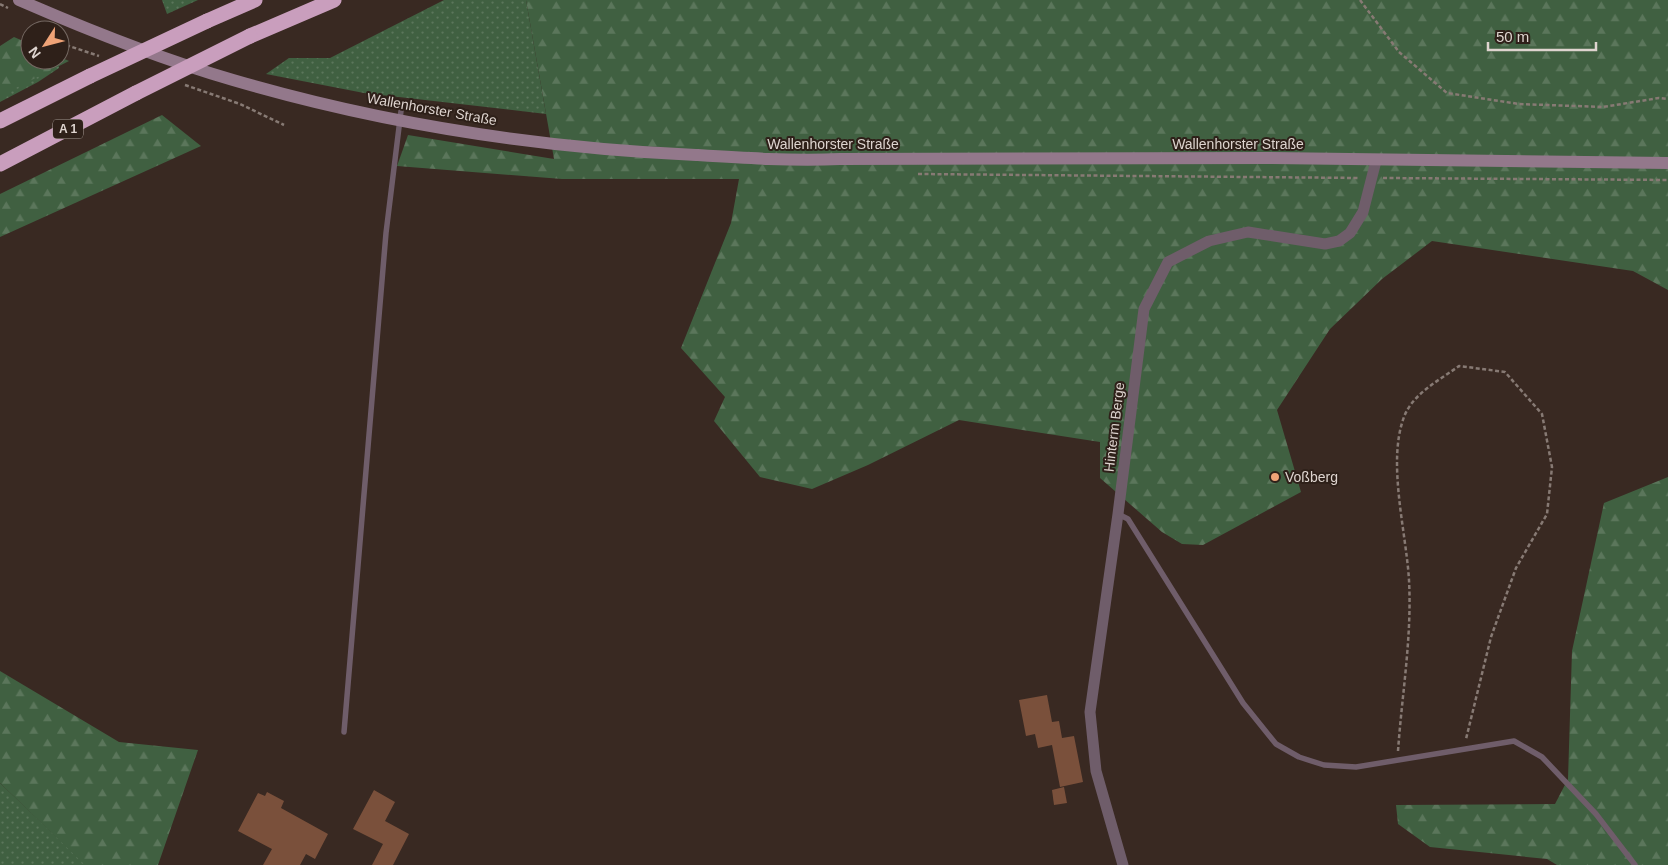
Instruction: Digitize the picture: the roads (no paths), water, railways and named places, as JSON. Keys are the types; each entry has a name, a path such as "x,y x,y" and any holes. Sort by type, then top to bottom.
{"highway":[{"path":"0,121 90,76 255,0"},
{"name":"A 1","path":"0,164 250,36 334,0"}],"main road":[{"name":"Wallenhorster Straße","path":"19,0 158,55 232,80 400,116 567,145 650,153 792,161 840,159 1272,158 1376,161 1668,163"}],"street":[{"name":"Hinterm Berge","path":"1123,865 1096,771 1090,712 1144,309 1168,262 1209,241 1248,232 1325,244 1339,241 1350,233 1363,212 1376,161"}],"lane":[{"path":"344,732 386,233 400,116"},
{"path":"1118,514 1128,520 1243,703 1276,744 1299,757 1324,766 1356,767 1514,741 1542,757 1596,814 1635,865"}],"place":[{"name":"Voßberg","path":"1275,477"}]}
